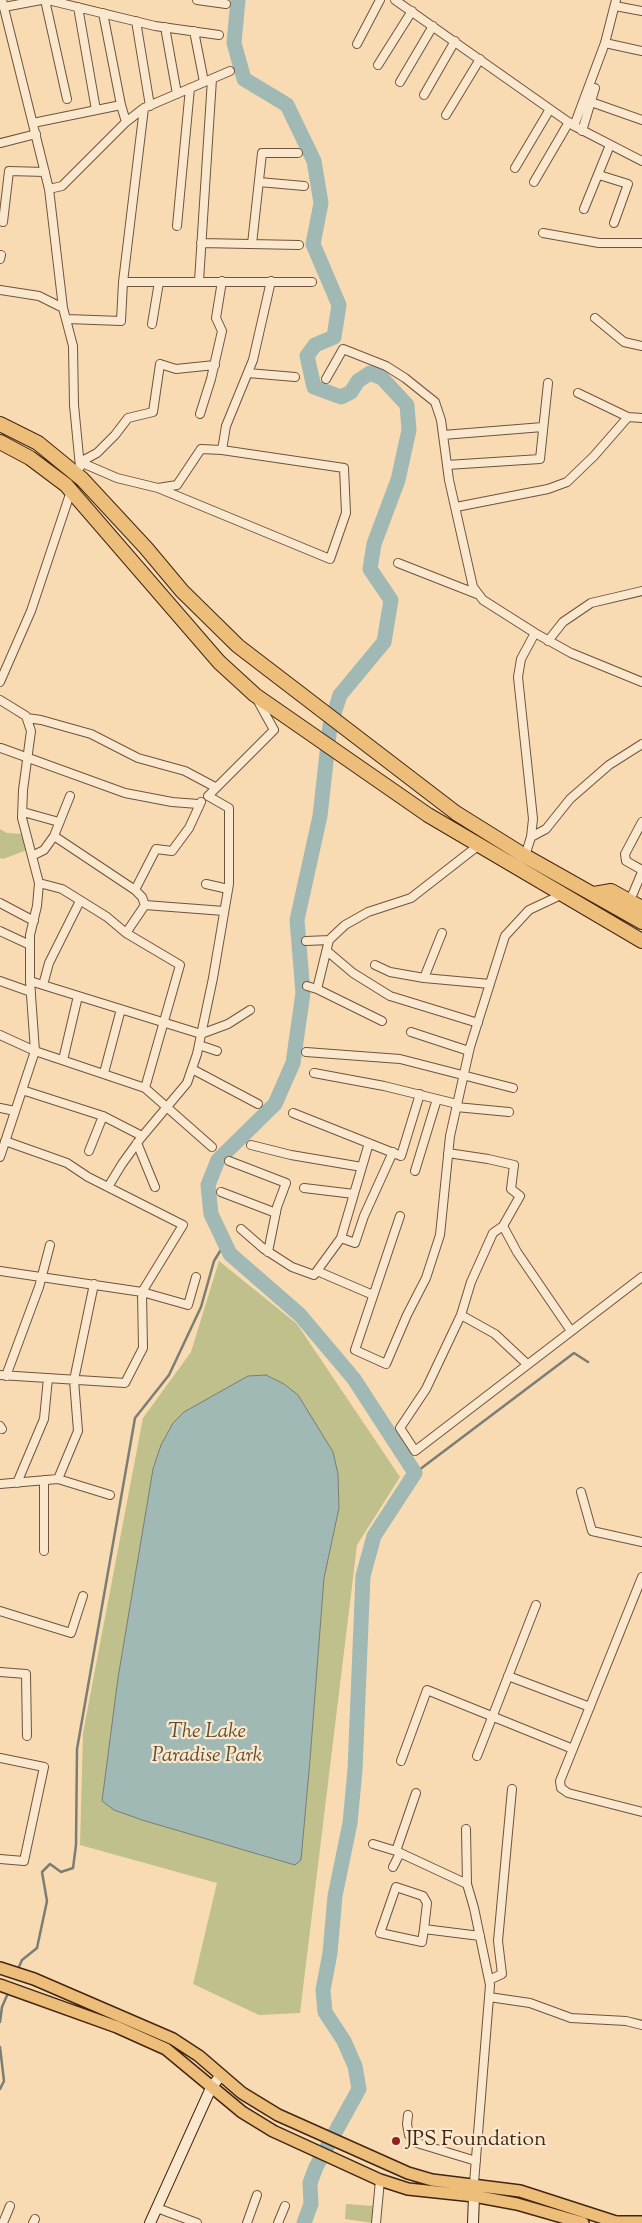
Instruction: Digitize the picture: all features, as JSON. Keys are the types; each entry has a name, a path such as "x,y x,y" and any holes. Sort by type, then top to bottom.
{"highway":[{"path":"0,424 38,443 82,479 204,614 238,646 563,894 642,941"},
{"path":"0,442 30,458 70,491 219,662 255,695 292,722 428,815 479,846 522,862 594,894 627,906 642,908"},
{"path":"627,906 642,922"}],"main road":[{"path":"0,1968 34,1979 173,2039 199,2056 242,2093 271,2111 408,2173 432,2180 474,2183 520,2191 595,2219 618,2223 642,2222"},
{"path":"0,1985 118,2027 166,2050 185,2063 211,2088 242,2112 272,2131 309,2150 380,2180 408,2189 474,2196 517,2204 583,2223"},
{"path":"150,2223 211,2088 221,2075"},
{"path":"473,2223 474,2183"}],"street":[{"path":"45,0 67,99"},
{"path":"82,479 74,405 73,346 63,308 49,189 3,4 45,0 165,27 219,35"},
{"path":"197,0 226,4"},
{"path":"357,44 380,0"},
{"path":"395,0 575,127 642,161"},
{"path":"575,127 605,43 615,3 642,11"},
{"path":"78,7 96,110"},
{"path":"378,65 412,11"},
{"path":"102,13 126,122"},
{"path":"67,319 121,321 123,282 147,107 136,21"},
{"path":"400,82 433,26"},
{"path":"165,27 177,94"},
{"path":"194,31 208,81 199,281"},
{"path":"424,95 455,41"},
{"path":"605,43 642,51"},
{"path":"446,115 480,59"},
{"path":"49,189 62,186 126,122 147,107 230,71"},
{"path":"177,226 190,88"},
{"path":"534,182 575,127 591,102 595,88"},
{"path":"591,102 642,120"},
{"path":"33,123 121,105"},
{"path":"515,168 550,110"},
{"path":"2,143 36,134"},
{"path":"584,209 610,145"},
{"path":"252,244 262,153 298,153"},
{"path":"3,222 9,171 45,172"},
{"path":"599,175 628,184 614,223"},
{"path":"259,182 304,186"},
{"path":"543,233 599,243 642,243"},
{"path":"201,242 299,245"},
{"path":"200,414 215,365 222,332 216,318 222,281"},
{"path":"222,450 226,426 253,360 271,281"},
{"path":"123,282 312,282"},
{"path":"152,324 159,282"},
{"path":"0,290 38,296 63,308"},
{"path":"595,318 624,342 642,346"},
{"path":"326,379 343,349 386,366 405,378 435,402 441,420 447,465 473,587 483,600 535,633 571,653 642,682"},
{"path":"80,462 96,453 116,435 128,418 153,412 160,364 176,369 215,365"},
{"path":"248,373 295,378"},
{"path":"447,465 540,459 548,383"},
{"path":"578,393 628,417 642,418"},
{"path":"456,507 548,489 567,482 628,417"},
{"path":"443,435 543,427"},
{"path":"80,462 117,478 158,488 330,559 346,513 344,468 222,450 201,450 177,485 158,488"},
{"path":"0,682 31,611 70,491"},
{"path":"398,563 479,594"},
{"path":"548,640 563,622 591,603 642,591"},
{"path":"522,862 531,836 533,818 518,677 522,659 535,633"},
{"path":"135,890 156,848 172,851 189,828 198,804 274,730 255,695"},
{"path":"0,700 27,718 91,734 138,758 185,771 215,787"},
{"path":"0,1156 35,1051 30,981 30,945 39,883 23,812 31,731 27,718"},
{"path":"531,836 546,829 570,799 609,765 642,744"},
{"path":"1,748 126,793 172,802 198,804"},
{"path":"32,856 44,850 54,836 70,796"},
{"path":"108,1187 140,1140 187,1083 199,1045 214,978 228,889 228,808 208,796"},
{"path":"23,812 59,822"},
{"path":"627,906 642,871 626,862 625,854 642,822"},
{"path":"54,836 135,890 142,897 145,905"},
{"path":"317,989 330,940 345,925 368,912 412,898 479,846"},
{"path":"39,883 62,889 107,917 126,933 180,965 145,1088"},
{"path":"206,884 228,889"},
{"path":"400,1216 355,1350 386,1364 407,1315 426,1278 440,1234 448,1153 457,1105 469,1051 505,936 529,910 563,894"},
{"path":"43,985 49,963 80,901"},
{"path":"0,903 34,920"},
{"path":"145,905 224,912"},
{"path":"126,933 145,905"},
{"path":"0,931 30,945"},
{"path":"424,978 442,933"},
{"path":"306,940 330,940"},
{"path":"327,951 353,973 390,996 478,1022"},
{"path":"375,965 390,972 424,978 490,984"},
{"path":"0,981 31,992"},
{"path":"30,981 201,1034 228,1024 250,1010"},
{"path":"307,986 317,989 382,1022"},
{"path":"63,1060 78,996"},
{"path":"104,1073 121,1010"},
{"path":"411,1032 469,1051"},
{"path":"0,1035 35,1051 145,1088 212,1147"},
{"path":"199,1045 217,1051"},
{"path":"306,1052 400,1059 513,1088"},
{"path":"192,1069 258,1104"},
{"path":"314,1073 420,1094 457,1105 509,1112"},
{"path":"22,1090 104,1116 140,1140 155,1188"},
{"path":"293,1113 401,1156 420,1094"},
{"path":"416,1171 437,1099"},
{"path":"0,1108 15,1111"},
{"path":"89,1150 104,1116"},
{"path":"5,1141 67,1163 108,1187 183,1225 142,1292 143,1348 125,1383 3,1375 42,1275 50,1244"},
{"path":"241,1229 268,1252 292,1267 314,1275 341,1238 369,1143"},
{"path":"251,1145 290,1155 362,1167"},
{"path":"341,1238 355,1243 364,1216 393,1152"},
{"path":"448,1153 488,1158 514,1165 511,1189 520,1196 502,1226 493,1233 471,1282 462,1315 426,1389 400,1428 415,1451 642,1277"},
{"path":"228,1161 286,1183 276,1213 268,1252"},
{"path":"304,1188 354,1194"},
{"path":"222,1192 276,1213"},
{"path":"502,1226 517,1252 571,1331"},
{"path":"317,1271 373,1295"},
{"path":"1,1273 42,1275 142,1292 188,1305 196,1277"},
{"path":"58,1479 78,1431 74,1380 94,1284"},
{"path":"462,1315 495,1334 527,1364"},
{"path":"17,1483 44,1419 48,1378"},
{"path":"0,1484 58,1479 110,1495"},
{"path":"44,1480 44,1551"},
{"path":"581,1492 592,1531 642,1542"},
{"path":"642,1577 560,1781 560,1788 568,1793 642,1812"},
{"path":"0,1612 71,1633 83,1596"},
{"path":"476,1756 536,1605"},
{"path":"0,1672 26,1674 27,1736"},
{"path":"508,1676 590,1707"},
{"path":"401,1760 427,1690 573,1749"},
{"path":"0,1758 44,1767 24,1861 0,1859"},
{"path":"489,1980 502,1974 498,1941 512,1789"},
{"path":"393,1868 416,1793"},
{"path":"466,1829 467,1884 489,1980 474,2183"},
{"path":"373,1844 398,1852 467,1884"},
{"path":"396,1887 423,1896 427,1903 424,1929 422,1942 380,1933 396,1887"},
{"path":"424,1929 480,1936"},
{"path":"489,1997 530,2002 571,2018 626,2021 642,2025"},
{"path":"408,2115 408,2135 417,2143 476,2161"},
{"path":"376,2223 380,2180"},
{"path":"247,2223 257,2195"},
{"path":"3,2223 10,2206"},
{"path":"278,2223 285,2206"},
{"path":"156,2208 197,2223"}],"green space":[{"path":"0,829 7,833 21,834 27,850 3,859 0,858"},
{"name":"The Lake Paradise Park","path":"219,1261 297,1324 400,1477 357,1545 300,2013 259,2015 193,1984 217,1883 80,1845 83,1733 143,1418 191,1352"},
{"path":"346,2204 374,2206 373,2223 345,2219"}],"water":[{"path":"266,1375 284,1384 298,1395 333,1452 338,1474 339,1508 324,1578 301,1860 295,1865 142,1820 114,1810 102,1801 118,1678 153,1469 161,1445 173,1423 184,1412 248,1376"}],"waterway":[{"path":"238,0 234,43 244,79 287,105 314,161 321,203 313,244 339,305 334,337 315,345 307,356 314,387 341,397 351,392 358,381 370,373 382,378 407,405 409,430 398,480 374,544 370,569 391,600 384,642 340,695 330,726 320,816 297,920 303,993 293,1063 275,1104 218,1160 208,1185 211,1214 230,1254 300,1315 354,1379 415,1473 374,1536 363,1576 355,1770 350,1823 335,1896 330,1953 323,1990 325,2012 344,2041 355,2066 359,2089 316,2167 310,2183 311,2204 304,2223"},
{"path":"18,1969 22,1960 37,1948 47,1901 42,1872 50,1864 61,1872 73,1868 76,1845 77,1749 135,1418 169,1375 201,1307 214,1261 225,1243"},
{"path":"415,1473 574,1353 588,1362"},
{"path":"0,2022 2,2007 8,1993"},
{"path":"0,2047 4,2081 0,2089"}],"place":[{"name":"JPS Foundation","path":"396,2141"}]}
